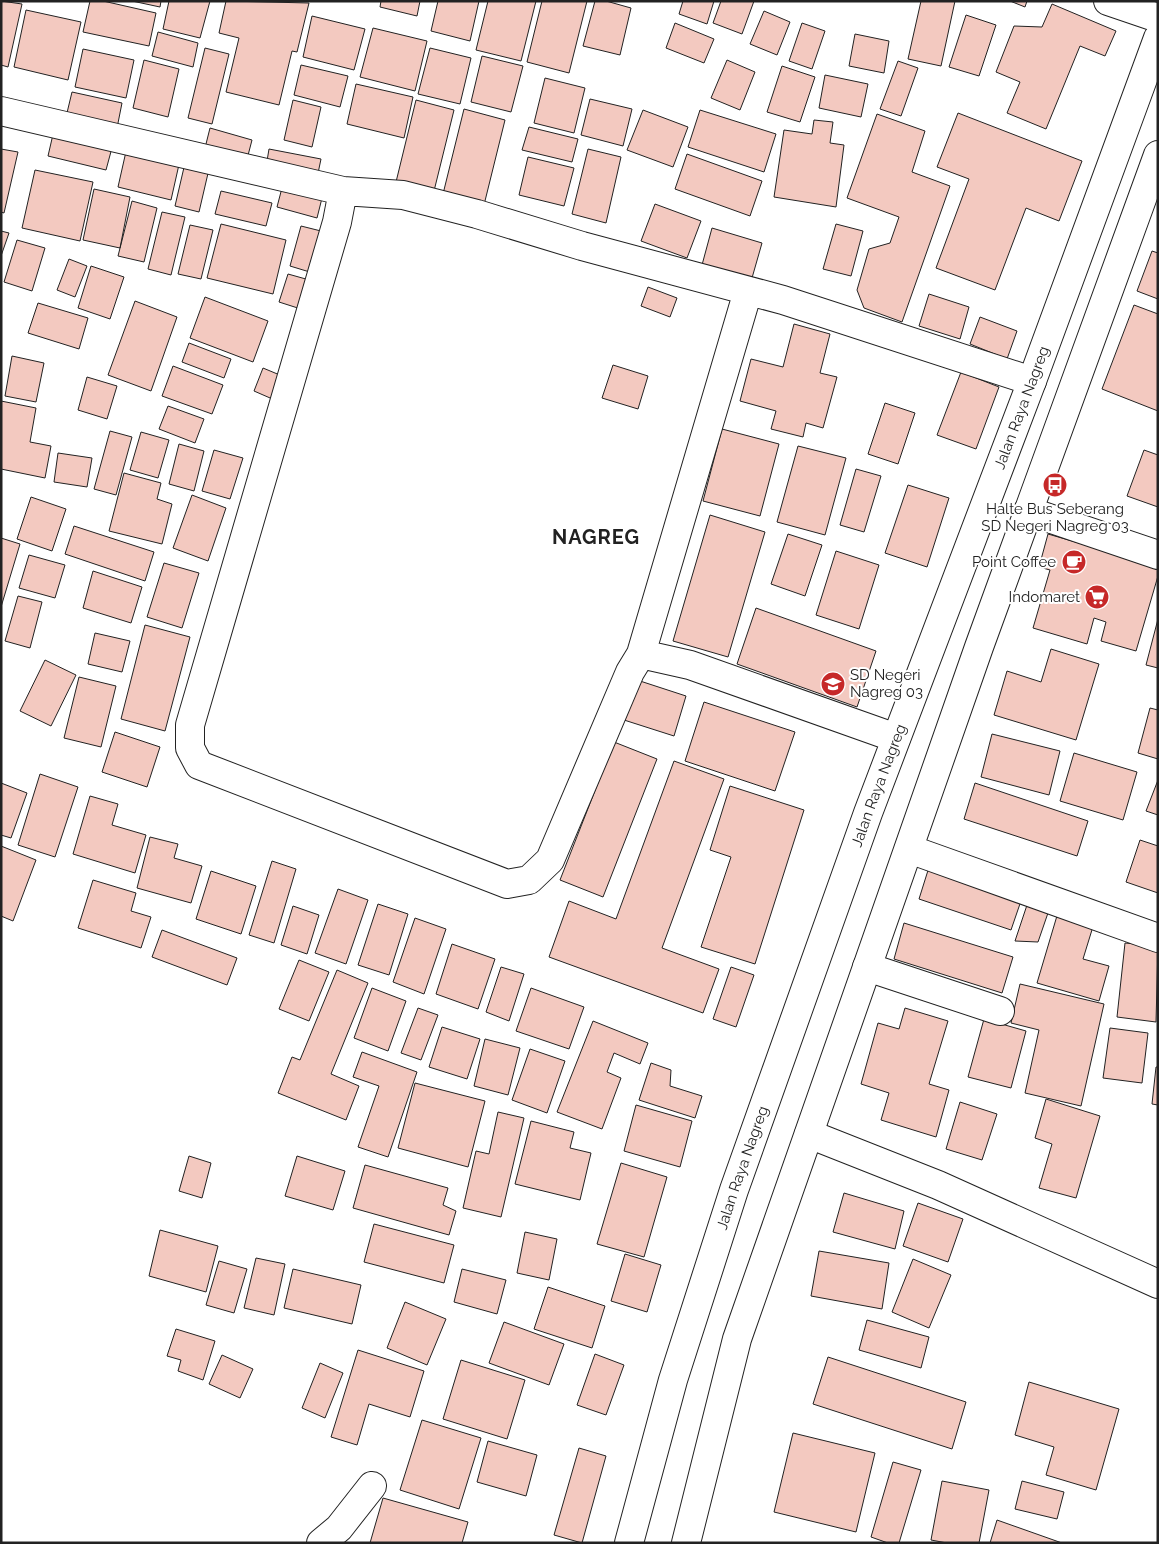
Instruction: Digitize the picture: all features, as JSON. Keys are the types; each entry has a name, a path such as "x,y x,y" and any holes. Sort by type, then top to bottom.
{"main road":[{"path":"1108,1 1158,18"},
{"name":"Jalan Raya Nagreg","path":"629,1543 673,1380 734,1190 896,738 1032,381 1158,38"},
{"path":"1,112 343,190 403,195 748,291 1032,381"},
{"path":"686,1543 737,1339 866,967 1028,511 1158,155"},
{"path":"343,190 332,241 190,725 190,748 199,765 507,884 529,880 550,860 630,672 641,654 748,291"},
{"path":"1028,511 1158,555"},
{"path":"641,654 706,670 896,738"},
{"path":"909,849 1158,938"},
{"path":"866,967 1000,1011"},
{"path":"808,1134 946,1188 1158,1284"},
{"path":"321,1543 339,1528 372,1486"}],"building":[{"path":"1,1 22,4 8,67 1,65"},
{"path":"90,1 103,1 156,13 149,46 83,32"},
{"path":"132,1 161,1 160,7"},
{"path":"169,1 210,1 200,38 163,29"},
{"path":"226,1 309,3 297,52 292,51 279,105 226,92 239,38 219,33"},
{"path":"381,1 420,1 417,16 380,7"},
{"path":"438,1 479,1 470,41 431,31"},
{"path":"488,1 536,1 521,61 476,50"},
{"path":"542,1 587,1 569,73 527,62"},
{"path":"595,1 606,1 631,8 620,55 583,46"},
{"path":"683,1 714,1 707,24 679,14"},
{"path":"721,1 754,1 742,34 713,23"},
{"path":"921,1 955,1 941,66 908,59"},
{"path":"1010,1 1027,1 1025,7"},
{"path":"1052,4 1116,31 1105,56 1080,46 1046,129 1007,113 1020,82 996,72 1014,26 1042,27"},
{"path":"26,10 81,22 68,80 14,67"},
{"path":"764,11 790,22 777,55 750,44"},
{"path":"966,15 996,25 979,76 949,67"},
{"path":"312,16 365,29 354,70 303,57"},
{"path":"675,23 714,39 704,63 666,48"},
{"path":"802,23 825,31 812,69 789,61"},
{"path":"373,28 427,41 415,91 360,77"},
{"path":"158,32 198,43 193,67 152,56"},
{"path":"855,34 889,41 884,73 849,66"},
{"path":"205,48 229,54 212,124 188,118"},
{"path":"430,48 471,58 460,104 418,94"},
{"path":"83,49 134,60 126,98 75,87"},
{"path":"482,56 523,66 511,112 471,102"},
{"path":"144,60 179,69 168,117 133,108"},
{"path":"727,60 755,72 740,110 711,98"},
{"path":"898,61 918,68 901,116 880,109"},
{"path":"301,65 348,76 340,107 294,95"},
{"path":"782,66 815,77 800,122 767,112"},
{"path":"825,75 868,84 861,117 819,108"},
{"path":"545,78 585,88 574,133 534,123"},
{"path":"356,84 413,97 404,138 347,124"},
{"path":"72,92 122,103 117,128 66,117"},
{"path":"590,99 632,109 623,146 581,135"},
{"path":"293,100 321,107 312,147 284,140"},
{"path":"416,100 454,110 434,191 396,182"},
{"path":"464,109 505,120 483,209 442,198"},
{"path":"643,110 688,127 673,167 627,150"},
{"path":"700,110 776,134 764,172 688,147"},
{"path":"958,113 1082,161 1059,221 1026,208 995,290 936,268 969,179 937,167"},
{"path":"877,114 925,131 912,172 950,186 902,322 864,308 857,290 869,249 890,243 899,217 847,198"},
{"path":"814,120 833,122 830,143 844,145 836,207 774,197 784,130 812,134"},
{"path":"529,127 578,139 572,162 522,150"},
{"path":"210,128 252,140 246,163 204,152"},
{"path":"54,130 113,144 106,170 48,156"},
{"path":"127,147 180,160 171,200 118,187"},
{"path":"1,149 18,152 4,213 1,212"},
{"path":"269,149 321,159 317,178 266,167"},
{"path":"588,149 621,157 606,223 572,214"},
{"path":"687,154 762,181 750,216 675,189"},
{"path":"528,157 574,168 564,206 519,195"},
{"path":"185,163 209,169 199,212 175,206"},
{"path":"35,170 93,182 80,241 22,228"},
{"path":"283,184 323,194 317,218 277,207"},
{"path":"94,189 130,197 120,248 83,240"},
{"path":"221,191 272,203 266,226 215,214"},
{"path":"132,201 157,208 144,262 118,256"},
{"path":"655,204 701,221 687,258 641,241"},
{"path":"162,212 185,217 171,275 148,269"},
{"path":"221,224 286,240 273,294 207,278"},
{"path":"836,224 863,231 851,276 823,269"},
{"path":"190,225 213,230 201,279 178,274"},
{"path":"301,226 325,232 313,273 290,266"},
{"path":"712,228 762,243 752,278 702,265"},
{"path":"1,231 9,233 1,256"},
{"path":"17,240 45,248 32,291 4,282"},
{"path":"1152,251 1158,253 1158,299 1137,291"},
{"path":"69,259 87,266 75,297 57,290"},
{"path":"91,266 124,277 110,319 78,308"},
{"path":"288,274 313,281 304,310 279,302"},
{"path":"648,287 677,298 670,317 641,306"},
{"path":"929,294 969,307 960,339 919,326"},
{"path":"205,297 268,321 253,362 190,338"},
{"path":"135,301 177,317 151,391 108,375"},
{"path":"38,303 88,318 79,349 28,333"},
{"path":"1134,305 1158,314 1158,411 1102,389"},
{"path":"980,317 1017,331 1007,359 970,344"},
{"path":"794,324 830,334 820,373 837,377 823,428 806,423 803,437 771,429 776,411 740,401 751,359 783,367"},
{"path":"189,343 231,359 224,378 182,362"},
{"path":"12,356 44,363 36,402 5,396"},
{"path":"613,365 648,376 638,409 602,398"},
{"path":"173,366 223,385 212,414 162,396"},
{"path":"263,368 287,378 277,401 254,391"},
{"path":"961,372 999,387 976,449 937,435"},
{"path":"87,377 117,386 107,419 78,410"},
{"path":"1,401 36,408 30,442 51,446 45,478 1,469"},
{"path":"885,403 915,413 898,464 868,454"},
{"path":"168,406 204,419 195,443 159,429"},
{"path":"722,429 779,444 760,516 703,501"},
{"path":"110,431 132,437 116,495 94,489"},
{"path":"141,432 169,440 158,478 130,470"},
{"path":"179,444 204,451 194,491 169,484"},
{"path":"798,446 846,458 825,535 777,522"},
{"path":"214,450 243,458 230,499 202,491"},
{"path":"1144,450 1158,455 1158,507 1127,496"},
{"path":"58,453 92,458 87,487 54,482"},
{"path":"856,469 881,476 864,532 840,525"},
{"path":"124,473 161,483 157,499 172,504 162,544 109,531"},
{"path":"908,485 949,498 927,567 885,553"},
{"path":"192,495 226,508 208,561 173,548"},
{"path":"31,497 66,509 52,551 17,539"},
{"path":"710,515 765,532 728,657 673,641"},
{"path":"74,526 154,552 145,581 65,554"},
{"path":"788,534 822,545 805,596 771,584"},
{"name":"Indomaret","path":"1048,534 1158,566 1158,576 1136,651 1101,641 1106,622 1094,618 1087,644 1033,628 1050,570 1039,567"},
{"path":"1,538 20,544 1,607"},
{"path":"836,551 879,565 859,629 816,615"},
{"path":"29,555 65,565 55,598 19,588"},
{"path":"164,563 199,573 182,628 147,617"},
{"path":"93,571 142,587 131,623 83,608"},
{"path":"18,596 42,602 30,648 5,641"},
{"path":"756,608 876,651 857,707 737,664"},
{"path":"1158,619 1158,668 1146,665"},
{"path":"145,625 190,637 165,731 121,719"},
{"path":"95,633 130,641 122,672 88,664"},
{"path":"1051,649 1099,664 1076,740 994,715 1007,671 1041,682"},
{"path":"45,660 76,675 51,726 20,711"},
{"path":"79,677 116,686 101,747 64,738"},
{"path":"637,680 686,696 674,736 624,720"},
{"path":"704,702 795,732 775,791 685,761"},
{"path":"1150,708 1158,710 1158,759 1138,753"},
{"path":"115,732 160,747 147,787 102,772"},
{"path":"992,734 1060,751 1049,795 981,777"},
{"path":"614,742 657,759 603,897 560,880"},
{"path":"1074,753 1137,772 1123,820 1060,801"},
{"path":"674,761 724,779 662,948 719,969 703,1013 549,957 569,901 616,919"},
{"path":"40,774 78,787 55,857 18,845"},
{"path":"1158,780 1158,815 1146,811"},
{"path":"1,783 27,793 11,838 1,835"},
{"path":"975,783 1088,821 1077,856 964,819"},
{"path":"730,786 804,810 755,964 701,947 731,857 710,850"},
{"path":"90,796 118,804 112,825 146,835 135,873 73,854"},
{"path":"150,837 178,844 174,858 202,866 191,903 137,888"},
{"path":"1140,840 1158,846 1158,893 1126,882"},
{"path":"1,846 36,860 13,921 1,916"},
{"path":"272,861 296,869 274,943 249,935"},
{"path":"930,864 1023,895 1011,930 919,899"},
{"path":"211,871 256,886 241,934 196,919"},
{"path":"93,880 136,893 131,911 151,917 141,948 78,928"},
{"path":"338,889 368,900 346,964 315,953"},
{"path":"1028,902 1049,910 1038,942 1015,941"},
{"path":"378,904 408,914 389,975 358,965"},
{"path":"293,906 319,915 307,954 281,945"},
{"path":"1059,909 1095,920 1083,959 1109,966 1099,1001 1037,983"},
{"path":"415,918 446,929 424,994 393,982"},
{"path":"904,923 1013,957 1002,993 894,959"},
{"path":"162,930 237,958 227,985 152,957"},
{"path":"1125,943 1158,946 1156,1022 1117,1017"},
{"path":"452,944 495,959 478,1009 436,994"},
{"path":"299,960 329,972 309,1021 279,1009"},
{"path":"501,967 524,974 509,1021 486,1012"},
{"path":"731,967 754,975 736,1027 713,1019"},
{"path":"337,970 368,983 331,1074 359,1086 346,1120 278,1093 292,1057 300,1060"},
{"path":"1020,984 1104,1004 1081,1106 1025,1093 1039,1030 1011,1023"},
{"path":"372,988 406,1001 388,1051 354,1038"},
{"path":"531,988 584,1007 569,1049 516,1031"},
{"path":"418,1008 438,1015 421,1060 401,1053"},
{"path":"905,1008 948,1021 929,1084 949,1090 936,1137 881,1120 889,1093 861,1084 878,1023 899,1029"},
{"path":"984,1019 1026,1031 1011,1088 968,1077"},
{"path":"593,1021 648,1043 640,1064 614,1053 607,1072 621,1078 602,1129 557,1112"},
{"path":"442,1027 480,1039 467,1079 429,1067"},
{"path":"1110,1028 1148,1033 1142,1083 1103,1078"},
{"path":"485,1039 520,1048 508,1095 474,1086"},
{"path":"530,1049 565,1061 547,1113 512,1100"},
{"path":"362,1052 417,1072 388,1157 358,1147 379,1086 353,1077"},
{"path":"651,1063 671,1070 670,1086 702,1096 695,1118 639,1100"},
{"path":"1156,1067 1158,1067 1158,1105 1152,1104"},
{"path":"415,1083 485,1101 468,1167 398,1148"},
{"path":"1046,1099 1100,1116 1076,1198 1039,1188 1052,1144 1035,1138"},
{"path":"960,1102 997,1114 982,1160 946,1149"},
{"path":"636,1105 692,1121 680,1167 624,1151"},
{"path":"498,1112 524,1118 501,1217 463,1208 476,1151 489,1154"},
{"path":"531,1121 574,1132 570,1148 591,1153 580,1200 515,1184"},
{"path":"189,1156 211,1163 202,1198 179,1191"},
{"path":"297,1156 345,1171 333,1210 285,1196"},
{"path":"621,1163 667,1177 644,1257 597,1244"},
{"path":"365,1165 448,1188 443,1205 456,1211 449,1235 353,1208"},
{"path":"844,1193 904,1211 895,1249 833,1232"},
{"path":"918,1203 963,1219 948,1262 903,1246"},
{"path":"374,1224 454,1245 444,1283 364,1262"},
{"path":"160,1230 218,1246 206,1292 149,1276"},
{"path":"525,1232 557,1239 549,1280 517,1273"},
{"path":"819,1251 889,1263 882,1309 811,1296"},
{"path":"625,1254 661,1265 647,1312 611,1301"},
{"path":"256,1258 285,1264 274,1315 244,1308"},
{"path":"913,1259 951,1275 929,1328 892,1312"},
{"path":"219,1261 247,1269 234,1313 206,1305"},
{"path":"293,1269 361,1285 352,1324 284,1308"},
{"path":"462,1269 506,1280 497,1314 454,1302"},
{"path":"548,1287 605,1306 592,1348 534,1329"},
{"path":"405,1302 446,1319 427,1365 387,1348"},
{"path":"867,1320 929,1337 921,1368 859,1350"},
{"path":"504,1322 564,1344 549,1385 489,1363"},
{"path":"176,1329 215,1341 203,1380 178,1371 181,1360 167,1356"},
{"path":"358,1350 424,1371 410,1417 369,1404 357,1445 331,1437"},
{"path":"595,1354 624,1365 606,1415 577,1405"},
{"path":"222,1355 253,1369 240,1398 209,1384"},
{"path":"828,1357 966,1402 952,1449 813,1404"},
{"path":"461,1360 525,1380 507,1439 443,1419"},
{"path":"320,1363 343,1373 325,1418 302,1408"},
{"path":"1029,1382 1119,1409 1096,1490 1046,1475 1054,1447 1015,1435"},
{"path":"422,1420 481,1438 459,1509 400,1490"},
{"path":"793,1433 875,1453 856,1532 774,1512"},
{"path":"488,1441 537,1455 526,1496 477,1482"},
{"path":"579,1448 606,1456 582,1543 554,1535"},
{"path":"893,1462 921,1470 899,1543 888,1543 871,1537"},
{"path":"942,1481 989,1490 979,1543 947,1543 931,1540"},
{"path":"1022,1481 1064,1492 1057,1519 1015,1509"},
{"path":"383,1498 468,1522 462,1543 370,1543"},
{"path":"997,1520 1062,1543 990,1543"}],"place":[{"name":"Halte Bus Seberang SD Negeri Nagreg 03","path":"1055,485"},
{"name":"Point Coffee","path":"1074,562"},
{"name":"Indomaret","path":"1097,597"},
{"name":"SD Negeri Nagreg 03","path":"833,684"}],"district":[{"name":"NAGREG","path":"596,537"}]}
